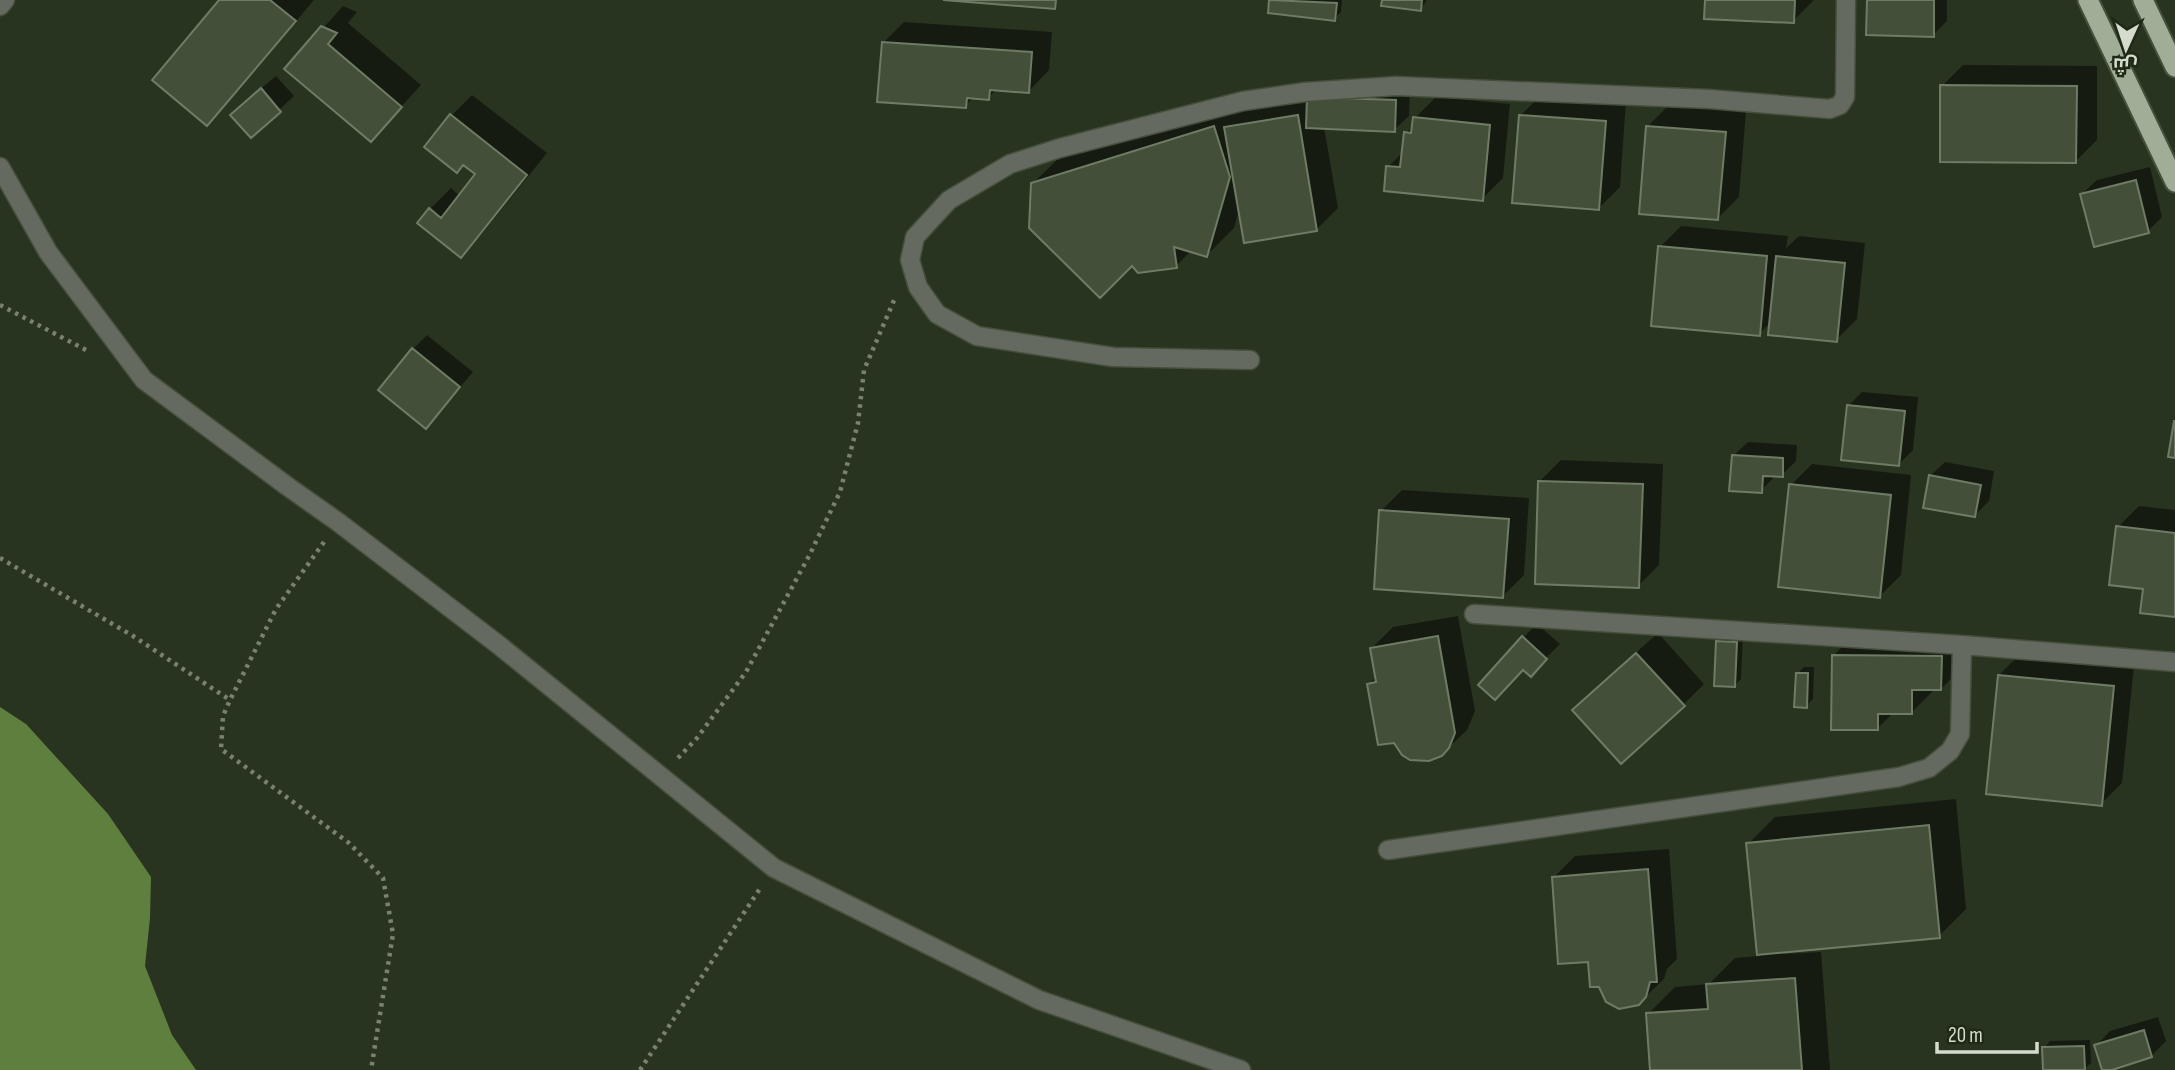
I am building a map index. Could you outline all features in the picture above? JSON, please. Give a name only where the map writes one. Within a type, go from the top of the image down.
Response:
[{"type":"highway","points":[[2088,0],[2175,183]]},
{"type":"highway","points":[[2143,0],[2175,67]]},
{"type":"street","points":[[0,6],[5,0]]},
{"type":"street","points":[[1250,360],[1113,357],[977,337],[937,314],[918,287],[910,260],[915,237],[949,200],[1010,164],[1060,148],[1242,101],[1305,92],[1396,86],[1709,99],[1830,109],[1840,105],[1845,97],[1846,0]]},
{"type":"street","points":[[0,167],[48,252],[145,380],[500,646],[774,868],[1039,1000],[1241,1070]]},
{"type":"street","points":[[1474,614],[1962,645],[2175,662]]},
{"type":"street","points":[[1388,850],[1886,779],[1929,768],[1950,751],[1960,734],[1962,645]]},
{"type":"path","points":[[660,776],[697,738],[746,672],[840,492],[858,423],[864,370],[910,260]]},
{"type":"path","points":[[0,305],[96,355]]},
{"type":"path","points":[[338,522],[276,609],[223,716],[221,749],[349,843],[383,878],[393,934],[371,1070]]},
{"type":"path","points":[[0,558],[133,636],[230,700]]},
{"type":"path","points":[[640,1070],[774,868]]},
{"type":"shaded area","points":[[0,707],[26,724],[108,814],[151,877],[145,966],[172,1035],[196,1070],[0,1070]]},
{"type":"building","points":[[219,0],[270,0],[296,21],[207,126],[152,80]]},
{"type":"building","points":[[943,0],[1056,0],[1055,9]]},
{"type":"building","points":[[1269,0],[1337,3],[1335,21],[1268,13]]},
{"type":"building","points":[[1382,0],[1422,0],[1421,11],[1381,6]]},
{"type":"building","points":[[1705,0],[1795,0],[1794,23],[1704,19]]},
{"type":"building","points":[[1867,0],[1934,0],[1934,37],[1866,35]]},
{"type":"building","points":[[321,26],[337,33],[328,44],[402,107],[371,142],[284,69]]},
{"type":"building","points":[[882,42],[1032,52],[1029,93],[990,90],[989,100],[967,98],[966,108],[877,102]]},
{"type":"building","points":[[1940,85],[2077,86],[2076,163],[1940,162]]},
{"type":"building","points":[[261,88],[281,112],[251,138],[230,115]]},
{"type":"building","points":[[1307,97],[1396,100],[1395,132],[1306,128]]},
{"type":"building","points":[[450,114],[527,175],[461,258],[417,223],[429,208],[441,218],[475,174],[463,165],[457,173],[424,147]]},
{"type":"building","points":[[1298,115],[1317,231],[1244,243],[1224,127]]},
{"type":"building","points":[[1519,115],[1606,121],[1599,210],[1512,203]]},
{"type":"building","points":[[1413,117],[1490,125],[1483,201],[1384,191],[1386,166],[1400,167],[1404,132],[1411,133]]},
{"type":"building","points":[[1214,126],[1230,177],[1207,257],[1174,247],[1177,268],[1138,273],[1132,266],[1100,298],[1029,228],[1031,183]]},
{"type":"building","points":[[1646,126],[1726,132],[1718,220],[1639,214]]},
{"type":"building","points":[[2136,180],[2149,233],[2094,247],[2080,194]]},
{"type":"building","points":[[1658,246],[1767,256],[1760,336],[1651,326]]},
{"type":"building","points":[[1776,256],[1845,263],[1837,342],[1768,335]]},
{"type":"building","points":[[412,348],[460,387],[426,429],[378,390]]},
{"type":"building","points":[[1847,405],[1905,411],[1899,466],[1841,460]]},
{"type":"building","points":[[2175,421],[2175,458],[2168,457]]},
{"type":"building","points":[[1732,455],[1783,458],[1783,477],[1763,476],[1762,493],[1729,491]]},
{"type":"building","points":[[1929,475],[1981,485],[1975,517],[1923,508]]},
{"type":"building","points":[[1538,481],[1643,484],[1639,588],[1535,584]]},
{"type":"building","points":[[1789,484],[1891,495],[1880,598],[1778,587]]},
{"type":"building","points":[[1379,510],[1509,519],[1503,598],[1374,589]]},
{"type":"building","points":[[2116,526],[2175,533],[2175,617],[2140,613],[2143,589],[2109,585]]},
{"type":"building","points":[[1438,636],[1455,733],[1449,748],[1442,756],[1429,761],[1410,760],[1402,755],[1394,743],[1378,745],[1367,684],[1376,682],[1370,648]]},
{"type":"building","points":[[1522,636],[1547,659],[1531,677],[1523,670],[1495,700],[1478,685]]},
{"type":"building","points":[[1716,641],[1737,642],[1735,687],[1714,686]]},
{"type":"building","points":[[1636,653],[1685,706],[1621,764],[1572,710]]},
{"type":"building","points":[[1832,655],[1942,656],[1941,690],[1912,690],[1912,714],[1878,714],[1878,730],[1831,730]]},
{"type":"building","points":[[1796,673],[1808,673],[1807,708],[1794,707]]},
{"type":"building","points":[[1998,675],[2114,686],[2102,806],[1986,794]]},
{"type":"building","points":[[1929,825],[1940,938],[1757,955],[1746,843]]},
{"type":"building","points":[[1648,869],[1657,982],[1650,982],[1646,997],[1639,1005],[1619,1009],[1606,1002],[1599,987],[1590,987],[1588,962],[1558,964],[1552,877]]},
{"type":"building","points":[[1795,978],[1802,1070],[1650,1070],[1646,1013],[1708,1009],[1706,984]]},
{"type":"building","points":[[2144,1030],[2152,1057],[2112,1070],[2102,1070],[2094,1045]]},
{"type":"building","points":[[2084,1046],[2085,1070],[2043,1070],[2042,1047]]}]
